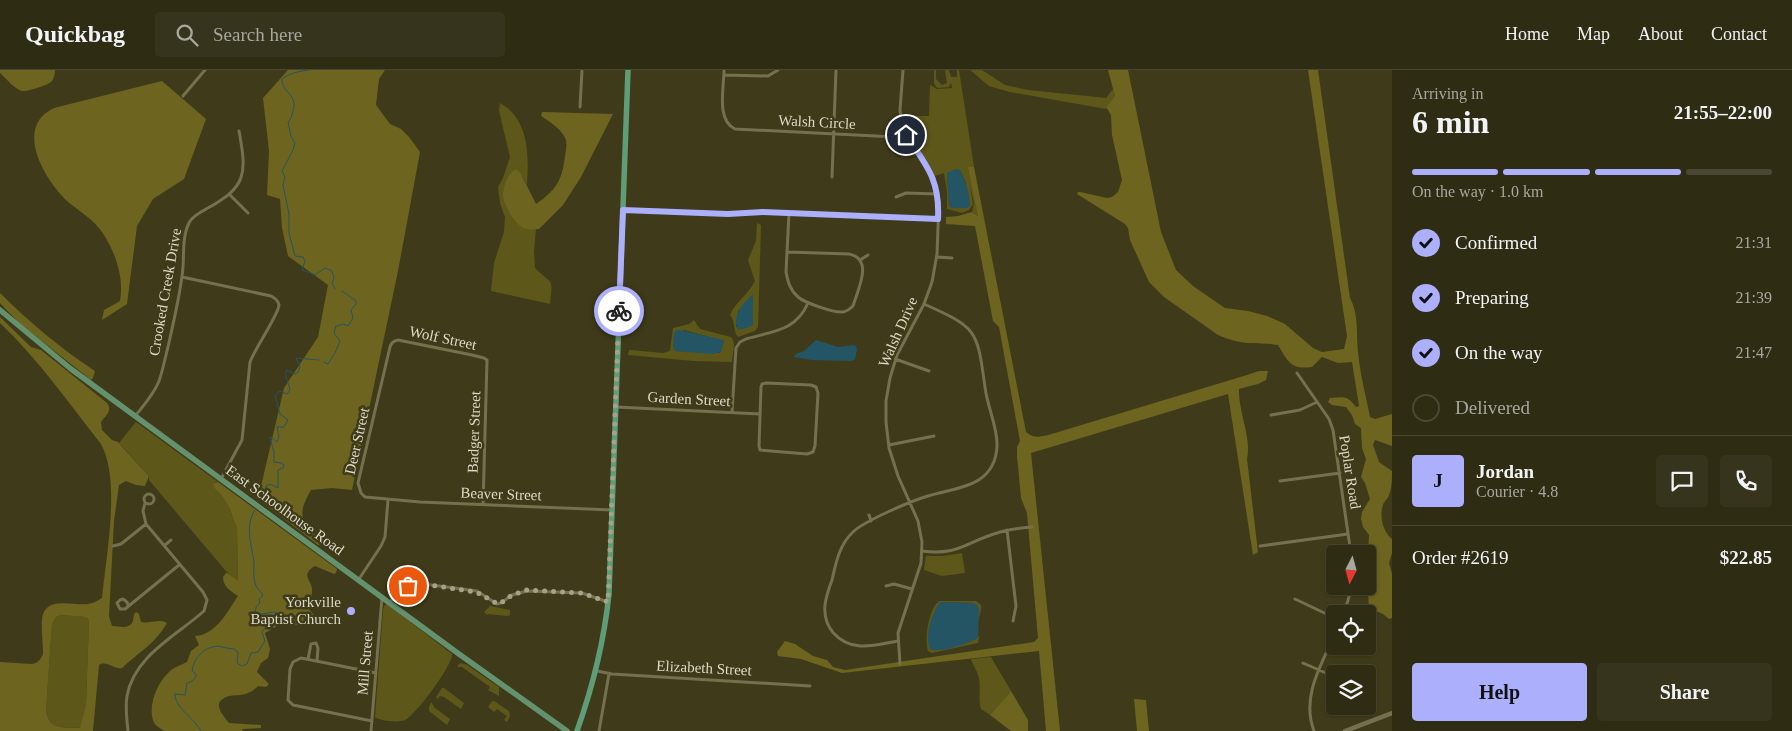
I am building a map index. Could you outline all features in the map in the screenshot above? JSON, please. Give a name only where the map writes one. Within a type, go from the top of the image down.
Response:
[{"type":"highway","points":[[577,731],[597,671],[608,602],[628,70]]},
{"type":"main road","name":"East Schoolhouse Road","points":[[0,310],[52,354],[135,416],[567,731]]},
{"type":"main road","name":"East Schoolhouse Road","points":[[558,725],[562,731]]},
{"type":"street","points":[[183,96],[205,70]]},
{"type":"street","points":[[580,107],[582,70]]},
{"type":"street","name":"Walsh Circle","points":[[724,70],[723,113],[727,126],[739,130],[895,137],[906,135]]},
{"type":"street","points":[[832,177],[836,70]]},
{"type":"street","name":"Walsh Drive","points":[[900,664],[898,641],[900,626],[921,563],[922,551],[920,530],[895,470],[888,445],[886,401],[895,359],[924,304],[932,282],[937,257],[938,219],[938,194],[934,178],[906,135],[900,117],[903,70]]},
{"type":"street","points":[[724,75],[768,76],[778,72]]},
{"type":"street","points":[[239,130],[244,164],[238,183],[230,195],[248,213]]},
{"type":"street","points":[[896,197],[906,193],[938,194]]},
{"type":"street","name":"Crooked Creek Drive","points":[[135,416],[155,390],[160,380],[173,326],[189,223],[195,216],[230,195]]},
{"type":"street","points":[[623,210],[728,214],[763,212],[938,219]]},
{"type":"street","points":[[787,252],[849,254],[856,256],[863,265],[863,272],[853,306],[849,312],[840,312],[808,303],[798,297],[789,285],[786,272],[787,252],[789,213]]},
{"type":"street","points":[[860,260],[868,255]]},
{"type":"street","points":[[937,257],[952,258]]},
{"type":"street","points":[[182,277],[272,296],[277,300],[278,305],[276,314],[254,350],[250,362],[242,440],[221,479]]},
{"type":"street","points":[[732,412],[736,348],[740,342],[797,322],[808,303]]},
{"type":"street","points":[[898,641],[865,646],[851,644],[835,636],[829,627],[826,618],[826,598],[840,550],[854,531],[871,521],[927,496],[966,487],[976,482],[990,470],[995,459],[997,443],[975,336],[964,324],[924,304]]},
{"type":"street","name":"Wolf Street","points":[[394,341],[398,340],[472,355],[487,360]]},
{"type":"street","name":"Deer Street","points":[[388,500],[365,497],[361,493],[358,483],[391,343],[394,341]]},
{"type":"street","points":[[895,359],[929,371]]},
{"type":"street","name":"Badger Street","points":[[483,505],[487,360]]},
{"type":"street","name":"Poplar Road","points":[[1297,373],[1329,420],[1333,430],[1350,545]]},
{"type":"street","points":[[762,384],[811,385],[816,387],[818,393],[815,450],[808,454],[760,450],[760,414],[762,384]]},
{"type":"street","points":[[1271,415],[1300,410],[1317,402]]},
{"type":"street","name":"Garden Street","points":[[616,407],[760,414]]},
{"type":"street","points":[[888,445],[934,436]]},
{"type":"street","points":[[990,470],[994,473]]},
{"type":"street","points":[[1280,481],[1340,473]]},
{"type":"street","points":[[359,579],[385,537],[388,500]]},
{"type":"street","name":"Beaver Street","points":[[388,500],[612,510]]},
{"type":"street","points":[[128,731],[127,696],[137,670],[150,655],[200,614],[205,608],[206,600],[203,592],[146,524],[143,511],[145,503]]},
{"type":"street","points":[[869,515],[871,521]]},
{"type":"street","points":[[113,546],[121,544],[146,524]]},
{"type":"street","points":[[922,551],[958,550],[988,536],[1007,530],[1032,527]]},
{"type":"street","points":[[1007,530],[1016,606],[1013,621]]},
{"type":"street","points":[[1260,546],[1348,534]]},
{"type":"street","points":[[165,545],[171,540]]},
{"type":"street","points":[[128,605],[179,565]]},
{"type":"street","points":[[390,602],[400,590],[408,586],[424,584],[476,592],[498,604],[512,595],[527,590],[582,593],[608,602]]},
{"type":"street","points":[[886,586],[894,584],[912,590]]},
{"type":"street","name":"Mill Street","points":[[371,731],[382,596]]},
{"type":"street","points":[[1295,599],[1326,614]]},
{"type":"street","points":[[308,659],[309,646],[316,643],[318,648],[317,661]]},
{"type":"street","points":[[1314,731],[1309,711],[1310,697],[1326,654]]},
{"type":"street","points":[[372,721],[293,705],[288,700],[292,664],[298,659],[308,659],[376,673]]},
{"type":"street","points":[[1303,663],[1326,673]]},
{"type":"street","name":"Elizabeth Street","points":[[597,671],[609,674],[810,686]]},
{"type":"street","points":[[599,731],[609,674]]},
{"type":"street","points":[[1345,731],[1392,713]]},
{"type":"shaded area","points":[[0,70],[55,70],[55,74],[50,83],[22,91],[13,86],[0,73]]},
{"type":"shaded area","points":[[288,70],[385,70],[379,79],[376,105],[390,124],[401,129],[420,152],[398,271],[352,490],[332,488],[311,490],[303,506],[302,512],[305,523],[322,540],[321,544],[318,545],[258,499],[284,388],[318,337],[328,285],[288,256],[282,228],[280,199],[267,195],[269,151],[263,98]]},
{"type":"shaded area","points":[[934,70],[936,70],[936,79],[942,85],[947,83],[945,70],[949,70],[951,77],[957,77],[957,70],[959,70],[974,167],[969,168],[979,216],[972,212],[974,203],[970,186],[973,204],[969,210],[962,213],[947,209],[944,173],[935,176],[904,123],[903,116],[929,116],[930,85],[937,89],[952,88],[951,83],[949,87],[939,88],[934,83]],"holes":[[[960,170],[966,183],[965,208],[952,208],[949,205],[947,173]]]},
{"type":"shaded area","points":[[970,70],[982,70],[1005,85],[1028,90],[1106,98],[1113,89],[1115,96],[1106,109],[1010,92],[989,86]]},
{"type":"shaded area","points":[[1108,70],[1128,70],[1161,232],[1176,270],[1193,286],[1225,308],[1267,316],[1285,324],[1313,348],[1322,352],[1344,349],[1347,336],[1308,70],[1318,70],[1350,298],[1356,317],[1360,368],[1370,417],[1375,419],[1392,414],[1392,446],[1375,440],[1373,445],[1379,462],[1392,471],[1391,489],[1381,514],[1384,528],[1392,539],[1392,553],[1389,563],[1392,574],[1392,618],[1389,619],[1376,611],[1376,605],[1369,605],[1368,595],[1376,595],[1376,545],[1368,545],[1369,535],[1363,527],[1361,519],[1362,512],[1370,499],[1361,477],[1366,459],[1362,448],[1361,428],[1355,424],[1352,415],[1346,407],[1332,405],[1328,402],[1330,398],[1342,397],[1350,400],[1356,407],[1359,406],[1352,362],[1338,363],[1322,357],[1312,367],[1294,366],[1284,356],[1278,345],[1242,342],[1218,335],[1164,297],[1149,282],[1125,224],[1077,194],[1080,192],[1107,198],[1112,197],[1118,192],[1122,180],[1112,135],[1111,115],[1106,107],[1115,96]]},
{"type":"shaded area","points":[[162,81],[206,119],[184,179],[153,199],[137,226],[127,304],[102,320],[104,310],[120,301],[121,284],[118,266],[108,242],[100,230],[58,192],[42,167],[34,140],[36,128],[42,117],[54,108]]},
{"type":"shaded area","points":[[500,103],[510,110],[522,128],[528,162],[527,185],[521,174],[507,180],[503,191],[504,200],[527,229],[536,229],[535,268],[550,282],[550,304],[491,291],[494,263],[504,232],[505,217],[500,203],[498,187],[510,157],[499,111]]},
{"type":"shaded area","points":[[542,112],[613,114],[581,177],[563,205],[539,229],[528,229],[519,225],[512,216],[504,201],[503,193],[508,177],[516,169],[521,174],[536,204],[549,194],[560,178],[564,165],[566,140],[559,129],[541,116]]},
{"type":"shaded area","points":[[968,167],[974,167],[1026,432],[1040,437],[1259,371],[1268,371],[1266,380],[1239,389],[1248,443],[1247,459],[1258,552],[1253,555],[1228,394],[1031,453],[1060,731],[1046,731],[1039,651],[842,673],[801,659],[778,656],[777,652],[785,641],[795,644],[813,656],[827,660],[833,667],[845,670],[1034,642],[1038,638],[1027,513],[1021,498],[1017,456],[1017,447],[1020,441],[999,327],[993,321],[975,226],[946,224],[946,217],[972,212],[978,216]]},
{"type":"shaded area","points":[[757,223],[761,225],[758,327],[755,331],[738,337],[730,315],[755,281],[748,260],[756,241]],"holes":[[[753,295],[753,325],[744,328],[736,327],[738,311]]]},
{"type":"shaded area","points":[[0,293],[45,334],[95,371],[93,378],[91,380],[19,323],[0,303]]},
{"type":"shaded area","points":[[0,317],[31,347],[41,350],[107,403],[109,411],[101,422],[102,430],[112,440],[118,442],[149,476],[145,486],[126,481],[119,485],[114,521],[109,616],[112,626],[125,627],[130,625],[136,612],[139,614],[141,622],[161,621],[167,623],[152,642],[122,668],[105,664],[99,665],[93,731],[0,731],[0,662],[31,664],[40,659],[43,654],[42,619],[48,607],[60,603],[88,604],[102,598],[109,540],[111,497],[107,459],[101,444],[40,366],[0,323]],"holes":[[[61,615],[86,617],[89,620],[86,704],[80,728],[58,726],[50,722],[46,711],[52,624],[56,617]]]},
{"type":"shaded area","points":[[694,320],[700,329],[731,337],[734,346],[732,362],[694,361],[628,355],[629,350],[663,353],[670,351],[673,328],[689,324]],"holes":[[[684,330],[724,341],[720,353],[675,351],[673,344]]]},
{"type":"shaded area","points":[[136,422],[218,482],[215,482],[213,487],[229,507],[237,529],[238,582],[225,570],[149,480],[149,476],[119,443]]},
{"type":"shaded area","points":[[218,482],[337,569],[334,574],[315,566],[310,569],[307,575],[312,587],[309,609],[316,618],[314,622],[290,626],[279,625],[265,633],[270,649],[268,658],[261,663],[257,672],[269,684],[266,687],[258,686],[242,695],[227,697],[219,703],[220,711],[229,723],[261,725],[261,728],[243,729],[242,731],[164,731],[157,726],[152,714],[153,700],[158,687],[171,670],[187,662],[191,651],[199,645],[195,636],[209,632],[215,627],[238,596],[228,588],[223,580],[226,573],[238,581],[237,529],[229,507],[213,487],[214,483]]},
{"type":"shaded area","points":[[962,553],[965,573],[942,576],[924,570],[926,556]]},
{"type":"shaded area","points":[[940,601],[976,601],[981,605],[979,620],[979,636],[978,643],[932,653],[928,651],[928,624],[936,604]],"holes":[[[942,602],[973,603],[978,616],[979,636],[976,639],[952,647],[933,650],[929,631]]]},
{"type":"shaded area","points":[[387,604],[452,654],[451,660],[440,679],[417,710],[405,720],[398,721],[375,717],[383,611],[384,606]]},
{"type":"shaded area","points":[[490,606],[510,610],[510,615],[487,615],[484,612]]},
{"type":"shaded area","points":[[61,615],[86,617],[89,620],[86,704],[81,728],[64,727],[54,724],[50,722],[46,711],[52,624],[56,617]]},
{"type":"shaded area","points":[[991,657],[1011,691],[990,715],[981,709],[978,676],[971,659]]},
{"type":"shaded area","points":[[461,663],[467,665],[499,687],[499,696],[488,690],[490,687],[462,667],[458,667]]},
{"type":"shaded area","points":[[442,688],[464,703],[461,709],[444,697],[440,696],[438,699],[436,697]]},
{"type":"shaded area","points":[[1011,691],[1028,720],[1028,731],[1011,731],[990,715]]},
{"type":"shaded area","points":[[1134,699],[1146,700],[1149,731],[1137,731]]},
{"type":"shaded area","points":[[492,701],[509,711],[510,716],[507,722],[504,720],[507,716],[497,709],[494,712],[488,707]]},
{"type":"shaded area","points":[[431,702],[435,708],[450,719],[447,725],[429,711]]},
{"type":"water","points":[[956,169],[960,170],[967,187],[970,206],[967,208],[952,208],[949,205],[947,173]]},
{"type":"water","points":[[753,294],[753,324],[750,327],[738,330],[737,314]]},
{"type":"water","points":[[680,330],[724,340],[721,352],[713,354],[675,351],[673,344],[674,333]]},
{"type":"water","points":[[816,340],[838,347],[855,345],[857,349],[855,359],[852,361],[812,360],[794,357]]},
{"type":"water","points":[[940,602],[973,603],[977,605],[979,609],[978,638],[948,649],[930,649],[928,631],[934,612]]},
{"type":"waterway","points":[[309,70],[288,75],[282,79],[284,88],[292,97],[294,105],[291,119],[288,122],[291,136],[295,143],[282,171],[285,177],[283,185],[289,214],[289,233],[295,256],[303,257],[305,261],[302,270],[315,275],[325,268],[332,271],[334,278],[332,283],[335,289]]},
{"type":"waterway","points":[[324,362],[328,364],[340,341],[334,333],[336,326],[344,324],[348,326],[353,318],[351,310],[356,301],[342,291]]},
{"type":"waterway","points":[[261,502],[270,493],[265,490],[266,486],[270,484],[278,488],[278,470],[283,468],[284,465],[274,462],[274,452],[270,438],[277,442],[279,436],[277,427],[284,427],[288,420],[280,414],[275,395],[280,391],[287,394],[290,390],[286,370],[295,374],[298,372],[300,367],[296,358],[319,360]]},
{"type":"waterway","points":[[201,731],[178,704],[175,694],[185,695],[187,683],[192,681],[196,674],[192,671],[197,657],[208,648],[218,646],[234,649],[238,652],[237,663],[242,666],[247,664],[251,653],[258,652],[265,641],[262,632],[264,629],[270,628],[281,620],[282,615],[275,612],[255,614],[256,607],[260,603],[259,599],[263,596],[254,581],[254,563],[249,529],[255,510]]},
{"type":"way so far","points":[[408,586],[424,584],[476,592],[498,604],[512,595],[527,590],[582,593],[608,602],[619,311]]},
{"type":"place","name":"Yorkville Baptist Church","points":[[351,611]]},
{"type":"route","points":[[619,311],[623,210],[728,214],[763,212],[938,219],[939,201],[934,178],[906,135]]}]
